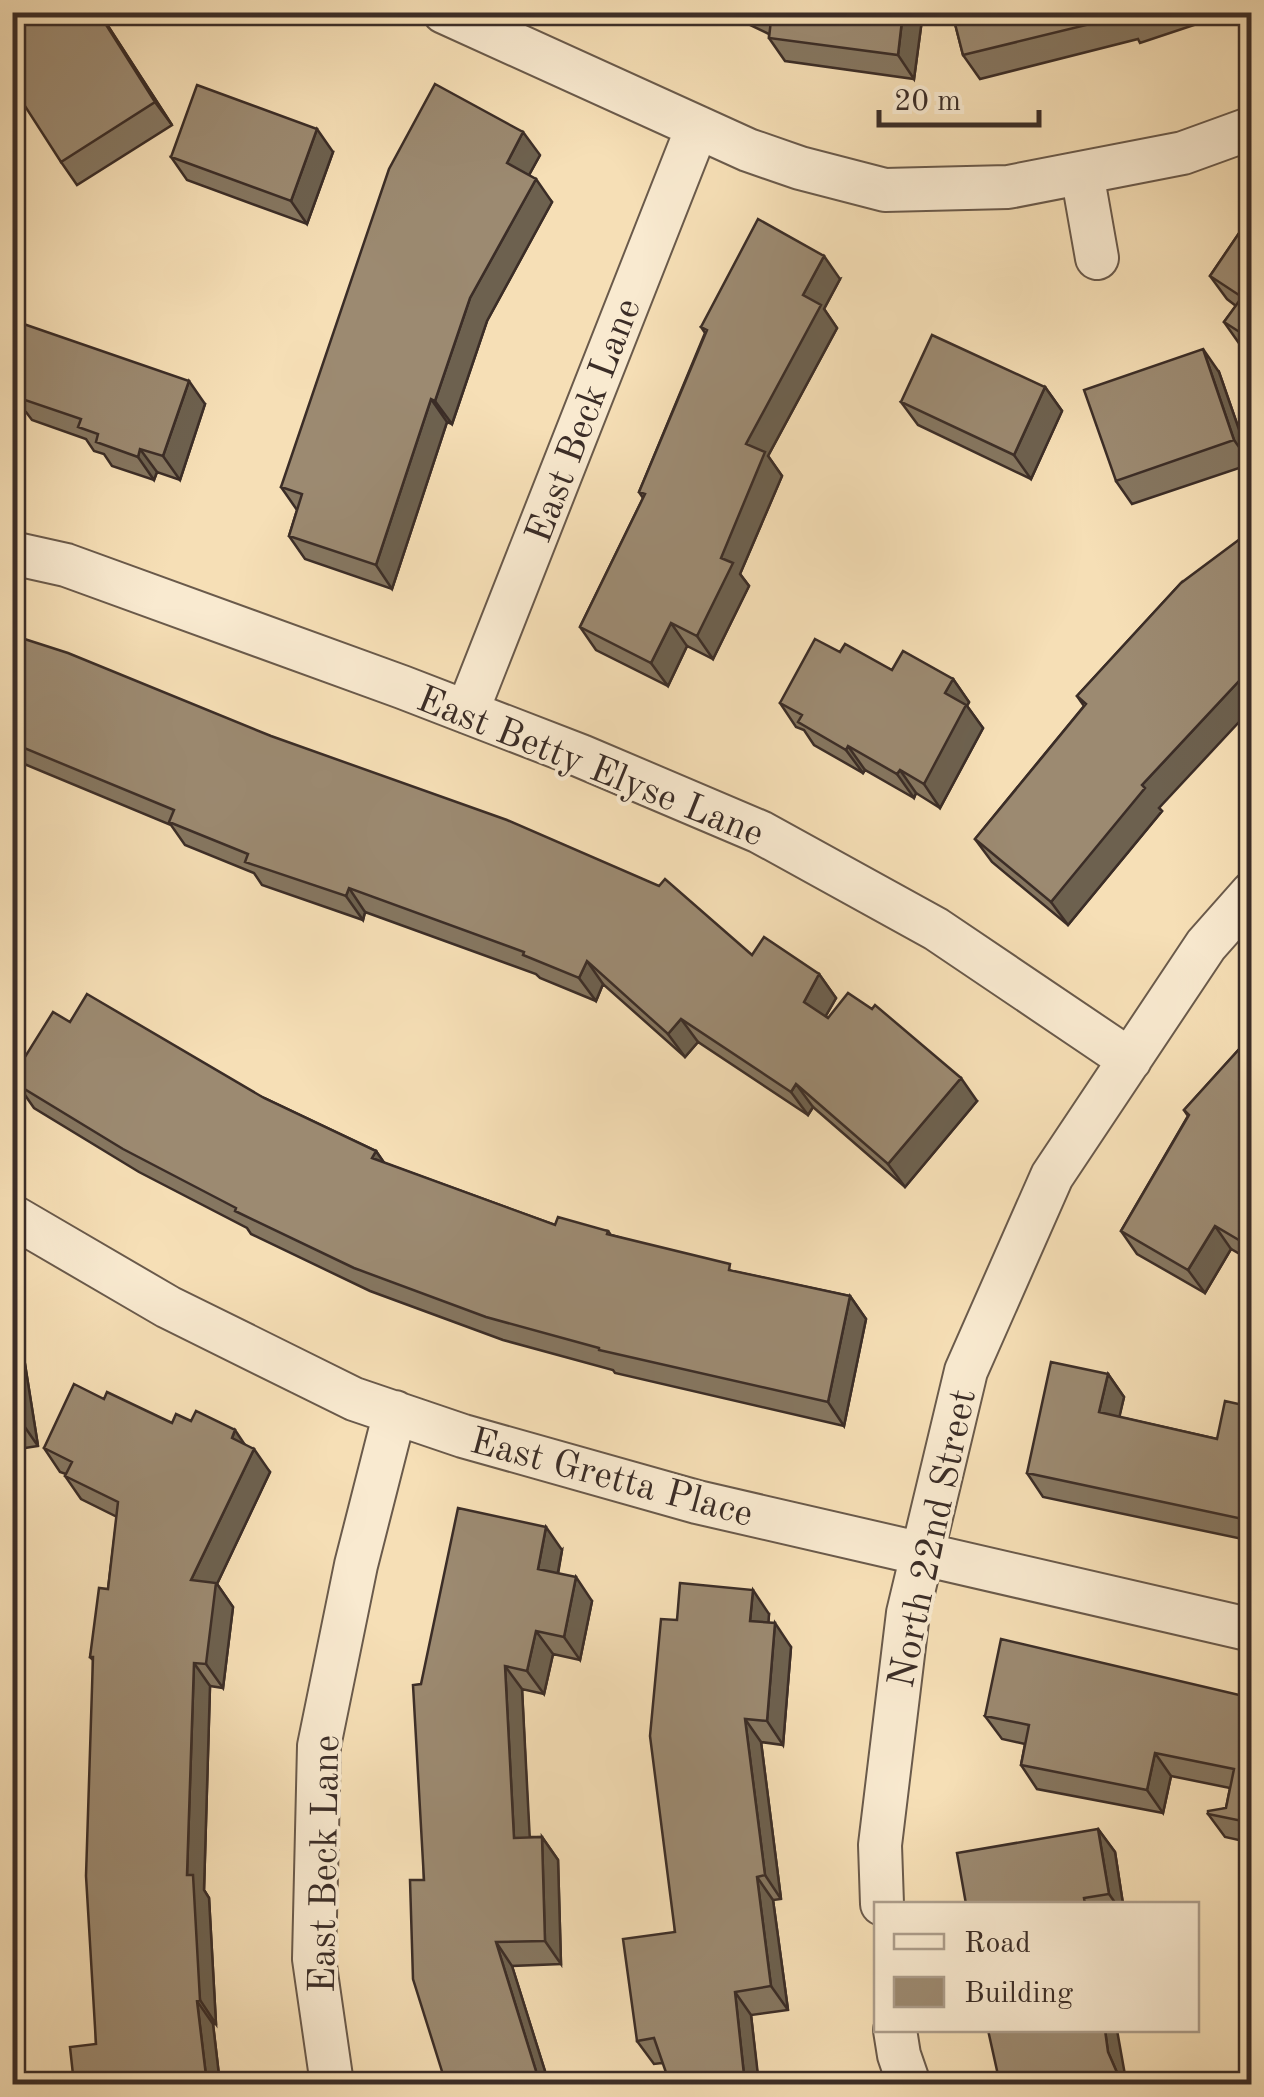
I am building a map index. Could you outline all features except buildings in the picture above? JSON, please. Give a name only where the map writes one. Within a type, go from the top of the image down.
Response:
[{"type":"street","points":[[444,12],[748,150],[885,190],[1008,187],[1182,153],[1252,128]]},
{"type":"street","name":"East Beck Lane","points":[[468,712],[697,128]]},
{"type":"street","points":[[1082,173],[1097,258]]},
{"type":"street","name":"East Betty Elyse Lane","points":[[12,553],[66,565],[468,712],[760,832],[936,929],[1130,1060]]},
{"type":"street","name":"North 22nd Street","points":[[882,1902],[880,1845],[908,1613],[966,1370],[1052,1176],[1206,945],[1252,893]]},
{"type":"street","name":"East Gretta Place","points":[[12,1216],[168,1307],[354,1399],[463,1436],[697,1502],[1252,1630]]},
{"type":"street","name":"East Beck Lane","points":[[332,2084],[314,1959],[319,1746],[356,1565],[395,1412]]},
{"type":"street","points":[[895,2032],[898,2055],[909,2084]]}]
